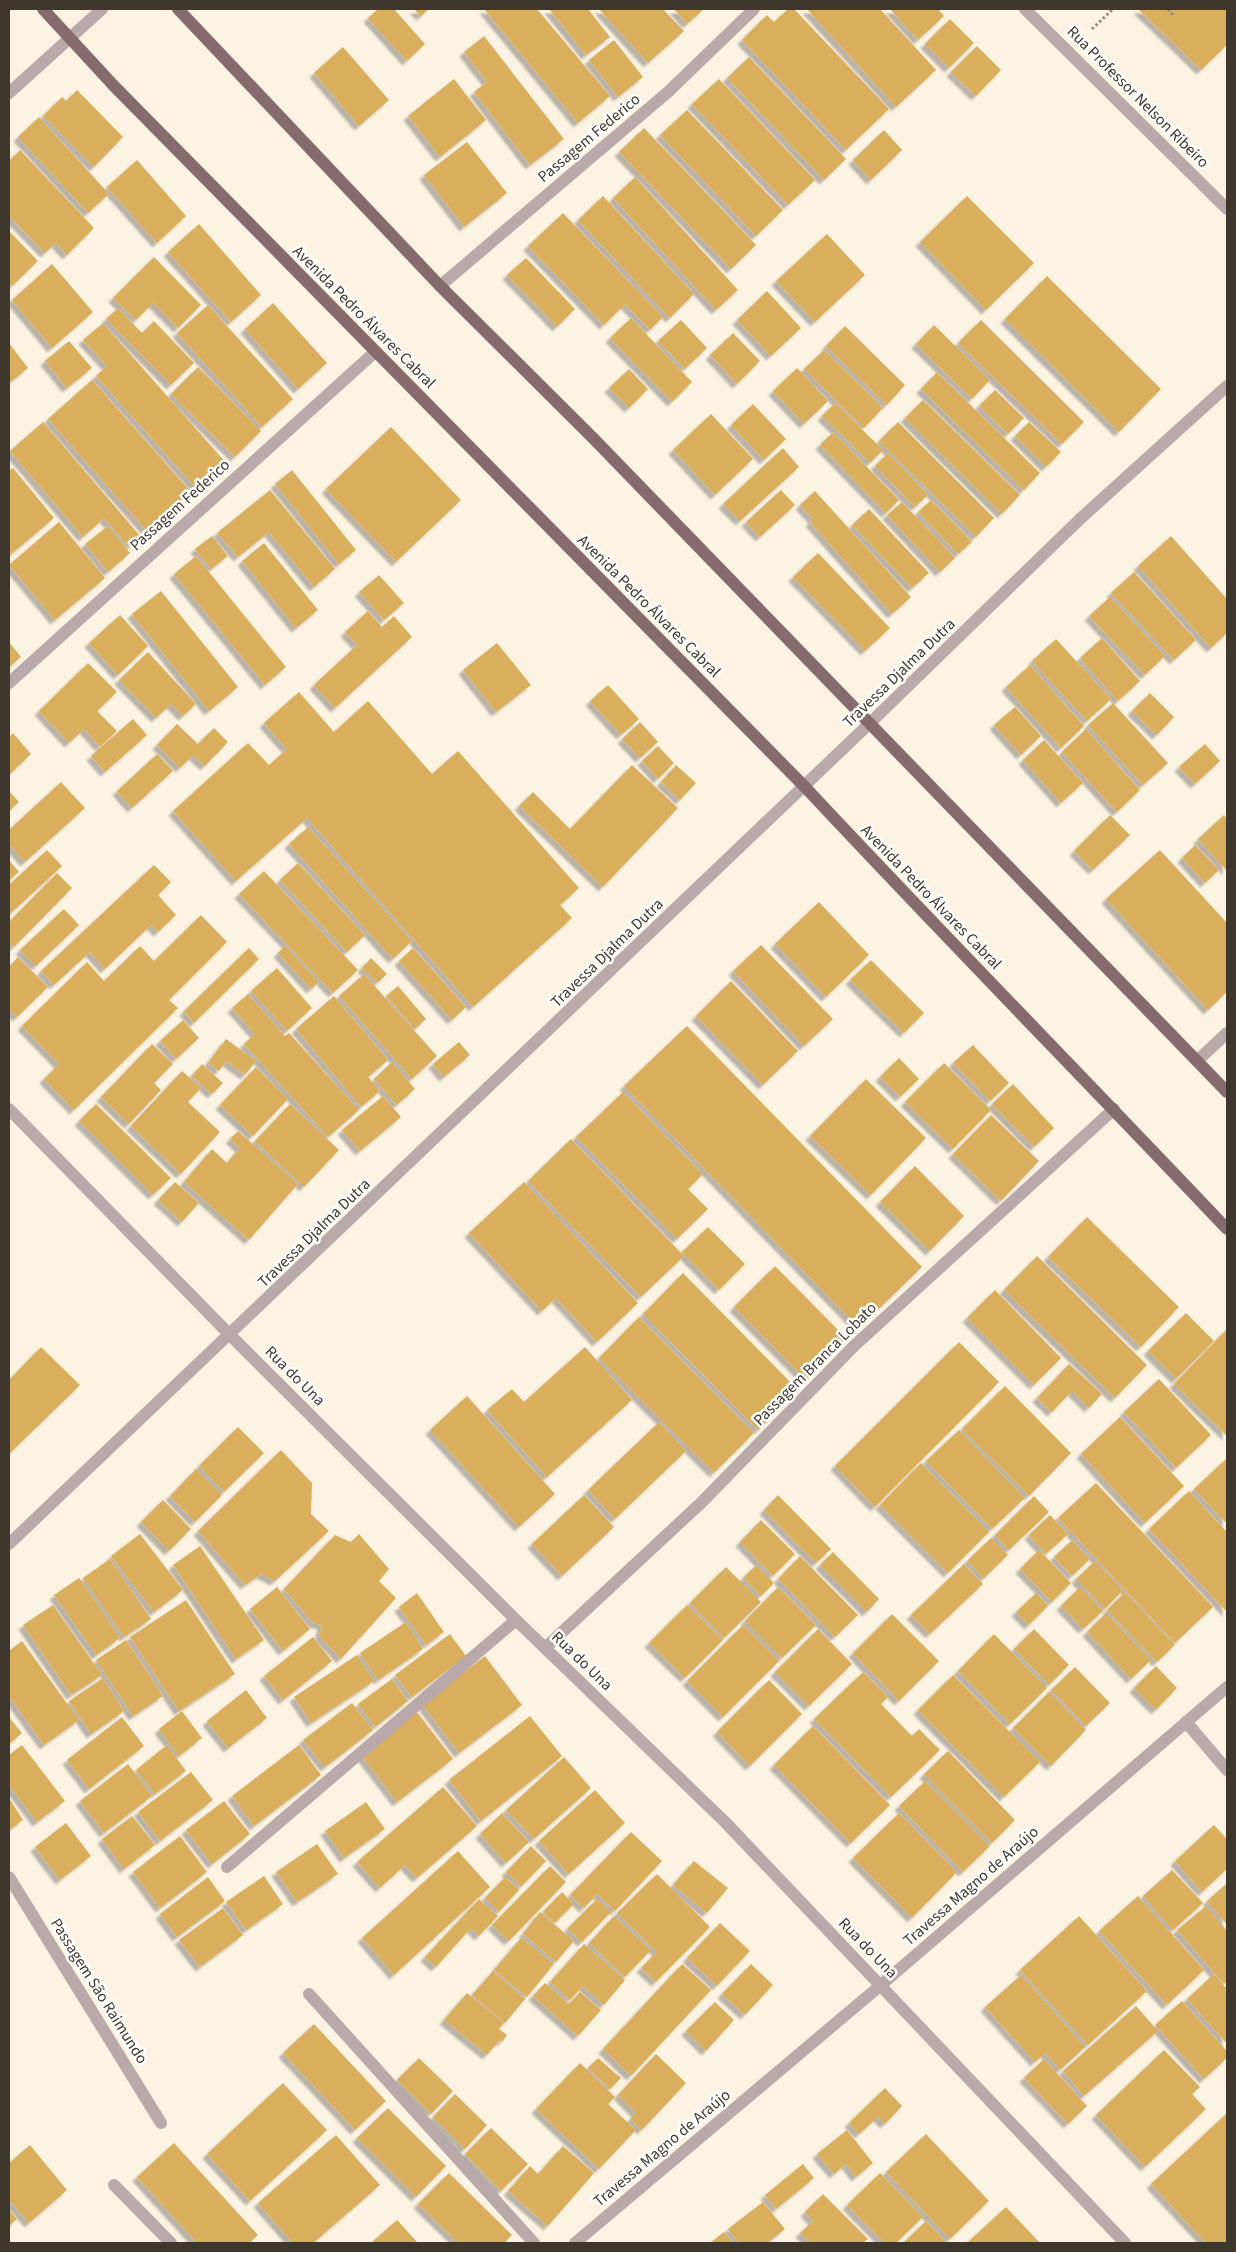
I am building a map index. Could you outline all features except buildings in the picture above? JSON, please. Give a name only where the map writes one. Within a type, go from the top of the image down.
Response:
[{"type":"main road","name":"Avenida Pedro Álvares Cabral","points":[[43,9],[114,86],[805,787],[904,894],[1114,1109],[1227,1229]]},
{"type":"main road","points":[[178,9],[440,286],[592,437],[1227,1092]]},
{"type":"street","points":[[9,93],[102,9]]},
{"type":"street","name":"Passagem Federico","points":[[440,286],[668,92],[754,9]]},
{"type":"street","name":"Rua Professor Nelson Ribeiro","points":[[1025,9],[1227,209]]},
{"type":"street","name":"Passagem Federico","points":[[9,683],[375,352]]},
{"type":"street","name":"Travessa Djalma Dutra","points":[[9,1544],[805,787],[1080,519],[1227,386]]},
{"type":"street","points":[[1198,1060],[1227,1033]]},
{"type":"street","name":"Passagem Branca Lobato","points":[[545,1648],[702,1502],[854,1346],[1114,1109]]},
{"type":"street","name":"Rua do Una","points":[[9,1110],[230,1335],[516,1620],[726,1822],[1125,2243]]},
{"type":"street","points":[[227,1867],[516,1620]]},
{"type":"street","name":"Travessa Magno de Araújo","points":[[575,2243],[881,1985],[1227,1687]]},
{"type":"street","points":[[1186,1722],[1227,1770]]},
{"type":"street","name":"Passagem São Raimundo","points":[[9,1877],[161,2123]]},
{"type":"street","points":[[309,1994],[534,2243]]},
{"type":"street","points":[[114,2185],[170,2243]]},
{"type":"path","points":[[1092,29],[1113,9]]},
{"type":"path","points":[[1168,9],[1173,15]]}]
